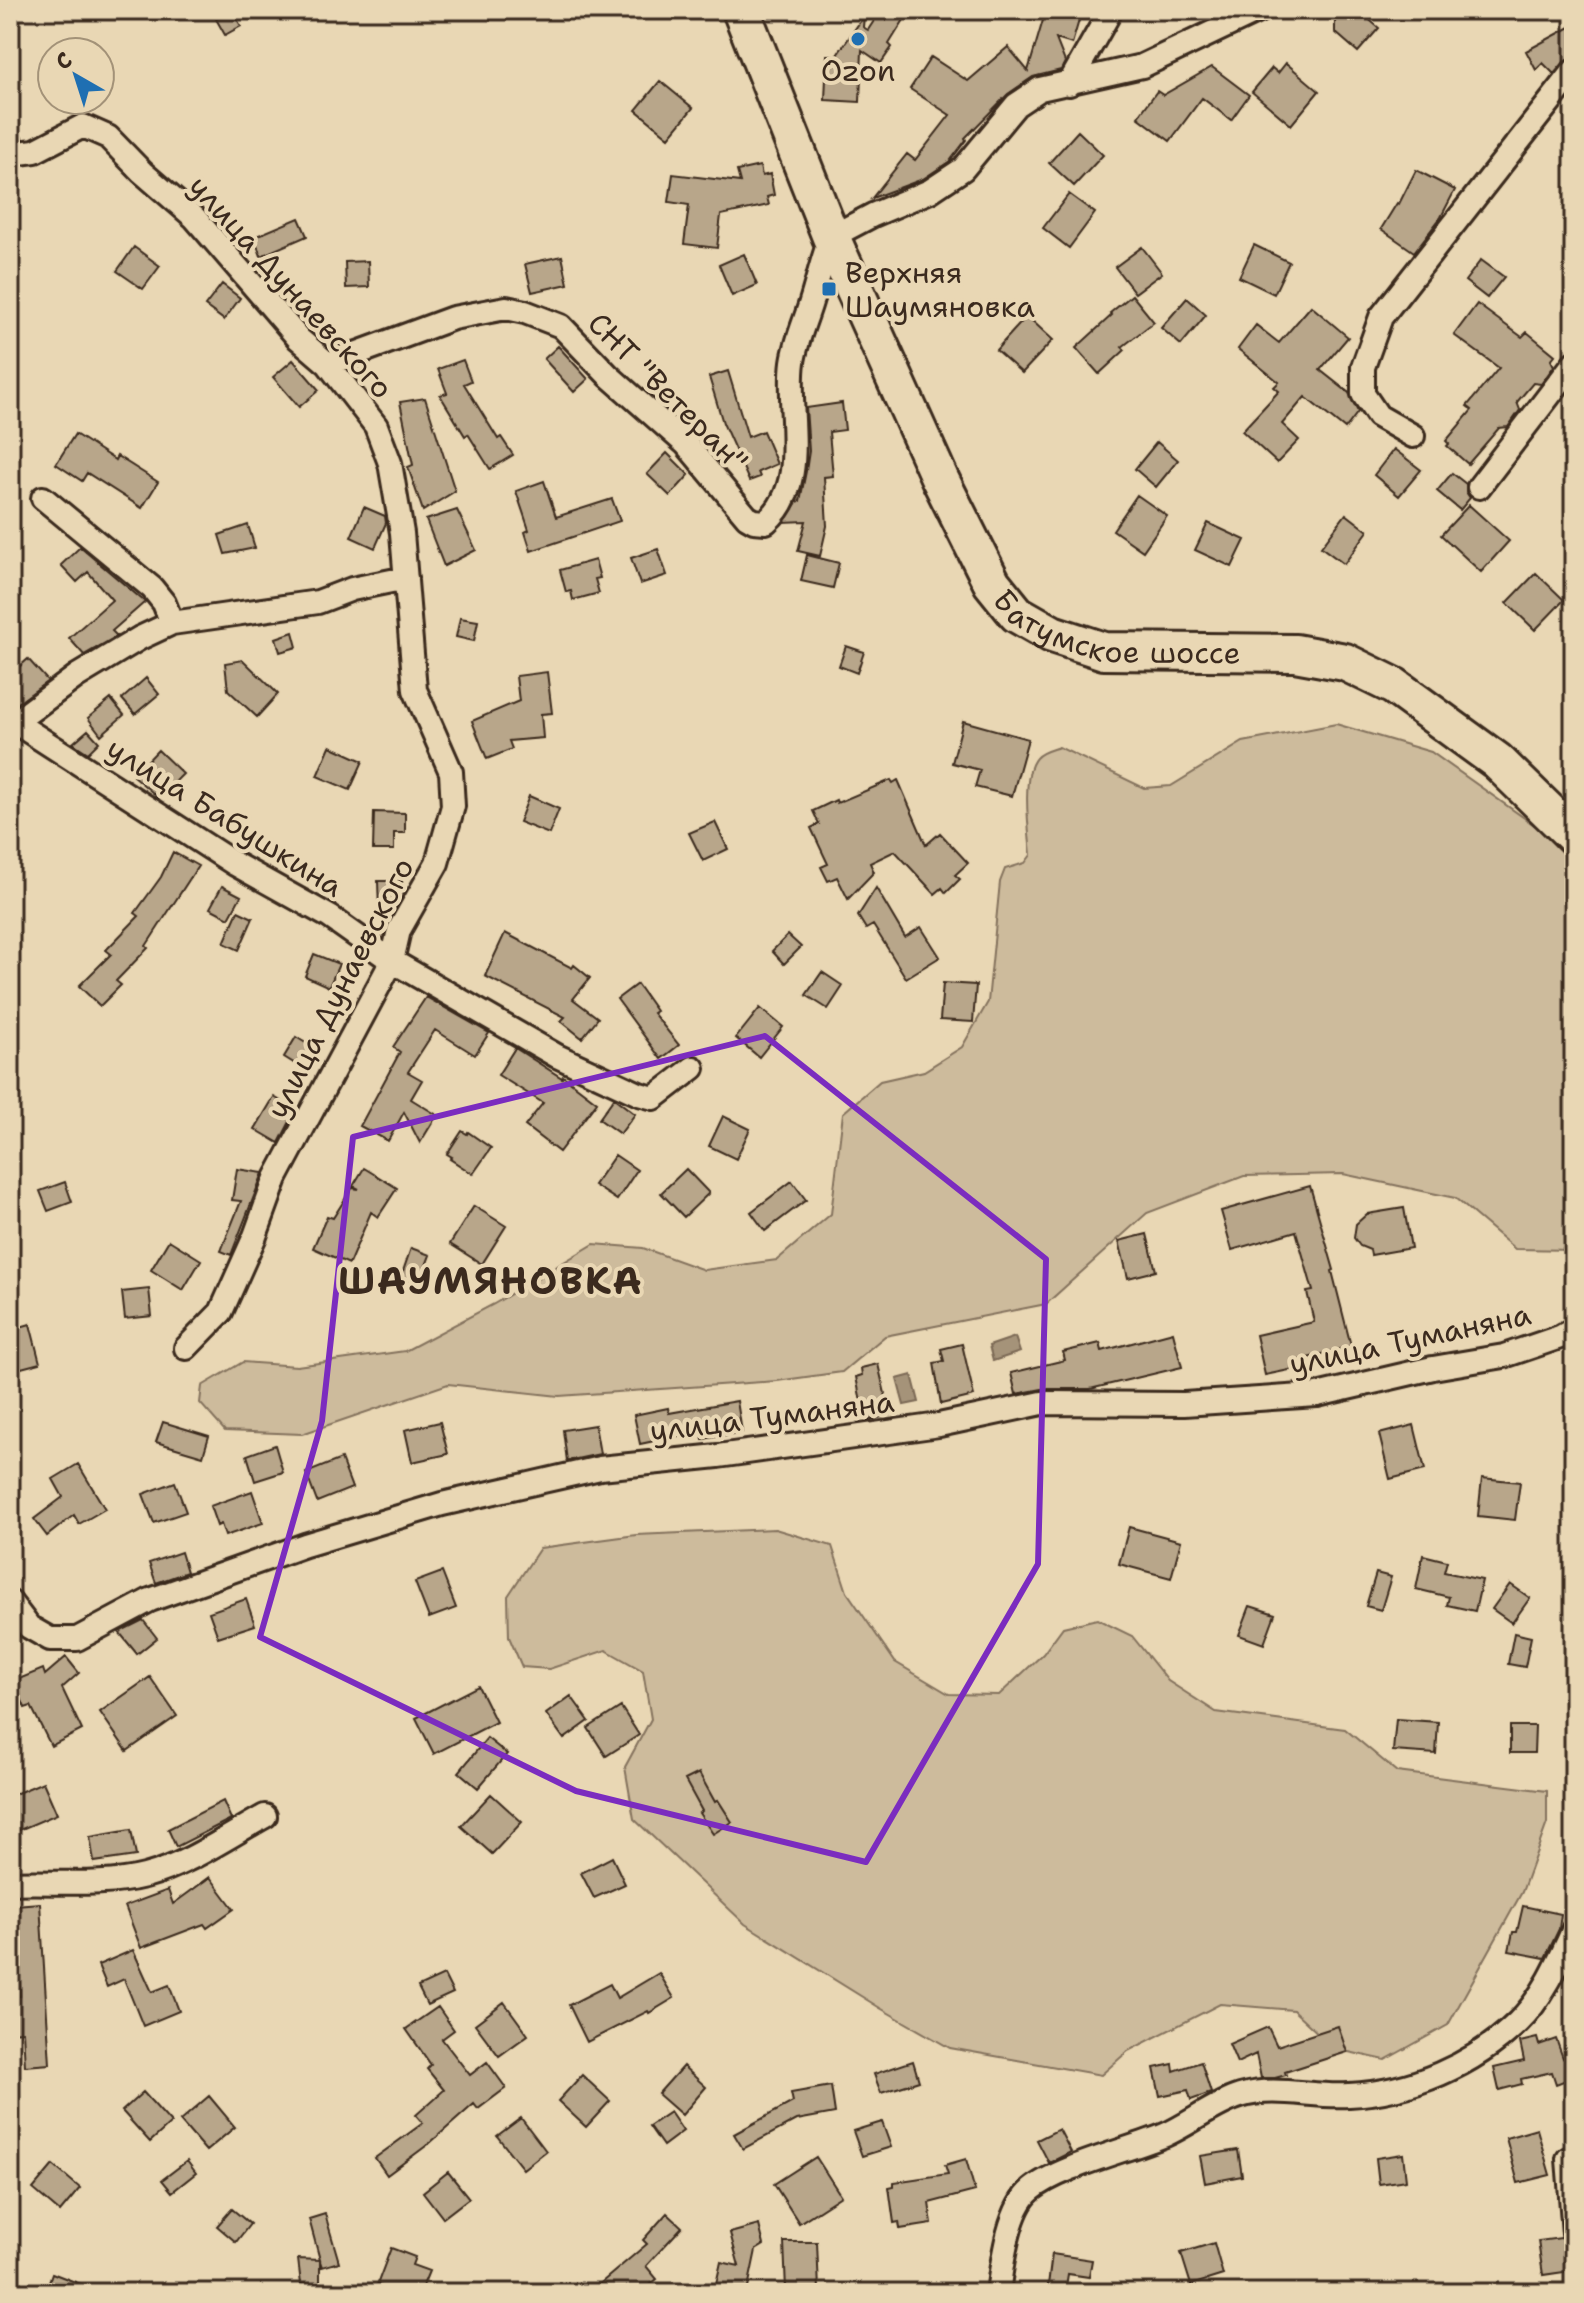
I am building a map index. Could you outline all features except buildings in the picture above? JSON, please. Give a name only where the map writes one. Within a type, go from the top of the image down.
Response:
[{"type":"highway","name":"Батумское шоссе","points":[[741,10],[831,237],[940,479],[992,583],[1017,614],[1052,634],[1104,651],[1295,653],[1345,662],[1394,686],[1497,761],[1574,836]]},
{"type":"street","points":[[1069,84],[1111,10]]},
{"type":"street","points":[[831,237],[930,191],[963,169],[1016,105],[1040,89],[1142,66],[1260,10]]},
{"type":"street","points":[[1413,436],[1378,416],[1363,394],[1363,367],[1381,317],[1574,71]]},
{"type":"street","name":"улица Дунаевского","points":[[10,144],[19,153],[35,151],[83,126],[108,137],[142,172],[195,218],[299,339],[328,364],[376,426],[390,463],[406,578],[415,690],[451,772],[453,806],[437,863],[399,930],[392,961],[276,1178],[255,1236],[221,1312],[186,1348]]},
{"type":"street","name":"СНТ \"Ветеран\"","points":[[328,364],[453,318],[506,308],[525,312],[561,326],[609,376],[686,444],[747,517],[766,522],[776,513],[788,490],[794,442],[793,364],[818,269],[831,237]]},
{"type":"street","points":[[1479,487],[1574,363]]},
{"type":"street","points":[[43,498],[152,588],[164,603],[172,623]]},
{"type":"street","name":"улица Бабушкина","points":[[406,578],[352,589],[318,602],[172,623],[140,638],[77,676],[13,725],[235,864],[330,917],[392,961],[557,1056],[654,1098],[693,1068]]},
{"type":"street","name":"улица Туманяна","points":[[10,1602],[29,1627],[50,1639],[77,1639],[150,1600],[305,1545],[442,1504],[600,1468],[718,1456],[939,1425],[1042,1403],[1184,1404],[1317,1395],[1433,1368],[1504,1356],[1560,1337],[1574,1329]]},
{"type":"street","points":[[10,1883],[90,1882],[145,1876],[192,1856],[265,1816]]},
{"type":"street","points":[[998,2293],[1003,2256],[1016,2213],[1029,2191],[1055,2177],[1167,2134],[1241,2096],[1296,2091],[1348,2096],[1421,2083],[1470,2059],[1519,2022],[1550,1980],[1574,1929]]},
{"type":"street","points":[[1568,2159],[1574,2234]]},
{"type":"highlighted area","points":[[765,1036],[1046,1259],[1038,1564],[866,1862],[576,1791],[260,1637],[322,1421],[353,1137]]},
{"type":"shaded area","points":[[1336,724],[1431,752],[1537,827],[1574,865],[1574,1250],[1515,1249],[1455,1198],[1343,1174],[1244,1176],[1147,1213],[1046,1304],[885,1336],[842,1372],[777,1381],[559,1396],[448,1384],[302,1434],[225,1431],[200,1403],[202,1386],[243,1362],[297,1366],[405,1351],[494,1304],[594,1244],[643,1248],[704,1270],[777,1260],[831,1214],[843,1113],[880,1081],[924,1071],[962,1047],[988,1002],[1000,882],[1005,869],[1025,863],[1031,855],[1027,790],[1031,766],[1038,756],[1059,747],[1144,788],[1171,786],[1243,742]]},
{"type":"shaded area","points":[[1015,1337],[1020,1352],[993,1361],[989,1346]]},
{"type":"shaded area","points":[[912,1375],[919,1402],[904,1405],[897,1379]]},
{"type":"shaded area","points":[[775,1529],[832,1546],[847,1592],[895,1662],[949,1694],[999,1695],[1043,1654],[1063,1627],[1097,1619],[1132,1636],[1168,1681],[1216,1712],[1345,1729],[1397,1772],[1547,1791],[1547,1823],[1522,1892],[1448,2025],[1385,2060],[1335,2049],[1293,2010],[1220,2004],[1128,2051],[1101,2075],[950,2048],[745,1924],[634,1819],[625,1767],[651,1719],[643,1671],[606,1650],[549,1669],[522,1667],[509,1637],[508,1596],[540,1548],[636,1535]]},
{"type":"place","name":"Ozon","points":[[858,39]]},
{"type":"place","name":"Верхняя Шаумяновка","points":[[829,289]]},
{"type":"district","name":"ШАУМЯНОВКА","points":[[491,1280]]}]
